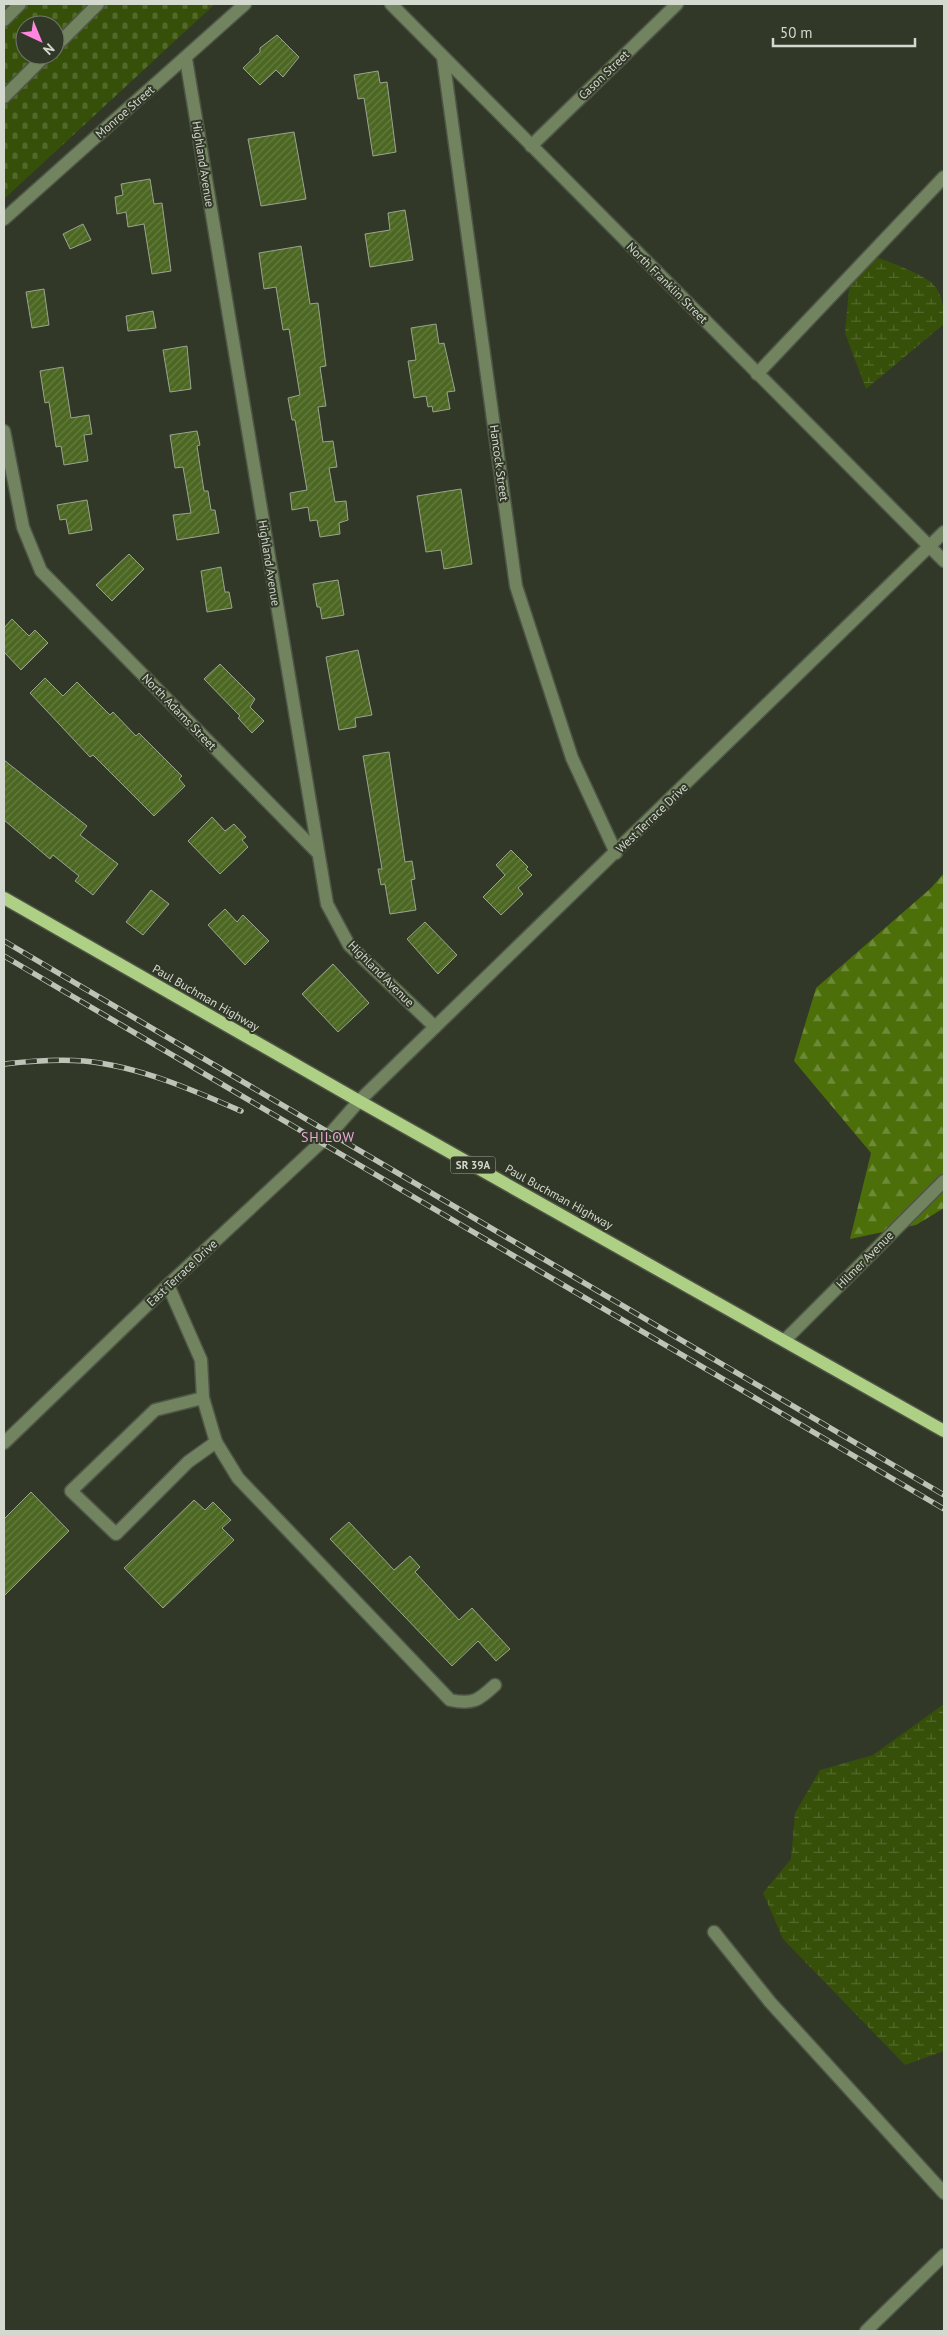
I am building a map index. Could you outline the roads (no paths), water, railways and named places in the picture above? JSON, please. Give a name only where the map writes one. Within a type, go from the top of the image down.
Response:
[{"type":"main road","name":"Paul Buchman Highway","points":[[4,898],[358,1101],[944,1431]]},
{"type":"street","points":[[4,20],[20,4]]},
{"type":"street","points":[[65,36],[98,4]]},
{"type":"street","name":"Monroe Street","points":[[4,219],[186,59],[245,4]]},
{"type":"street","name":"North Franklin Street","points":[[391,4],[944,561]]},
{"type":"street","name":"Cason Street","points":[[531,146],[677,4]]},
{"type":"street","name":"Hancock Street","points":[[443,57],[516,586],[572,758],[616,853]]},
{"type":"street","name":"Highland Avenue","points":[[186,59],[327,904],[349,946],[435,1027]]},
{"type":"street","points":[[4,97],[36,65]]},
{"type":"street","points":[[757,374],[944,177]]},
{"type":"street","name":"North Adams Street","points":[[4,431],[22,526],[41,571],[317,852]]},
{"type":"street","name":"West Terrace Drive","points":[[358,1101],[616,853],[944,532]]},
{"type":"street","name":"East Terrace Drive","points":[[6,1436],[331,1133],[358,1101]]},
{"type":"street","name":"Hilmer Avenue","points":[[785,1340],[944,1181]]},
{"type":"street","points":[[168,1285],[201,1360],[203,1398],[216,1442],[238,1478],[450,1700],[464,1703],[479,1699],[495,1685]]},
{"type":"street","points":[[203,1398],[155,1410],[71,1491],[116,1534],[188,1462],[216,1442]]},
{"type":"street","points":[[714,1932],[770,2002],[944,2193]]},
{"type":"street","points":[[866,2331],[944,2255]]},
{"type":"railway","points":[[4,941],[944,1495]]},
{"type":"railway","points":[[4,956],[944,1509]]},
{"type":"railway","points":[[4,1064],[64,1060],[84,1061],[125,1068],[165,1080],[241,1111]]},
{"type":"district","name":"SHILOW","points":[[328,1137]]}]
